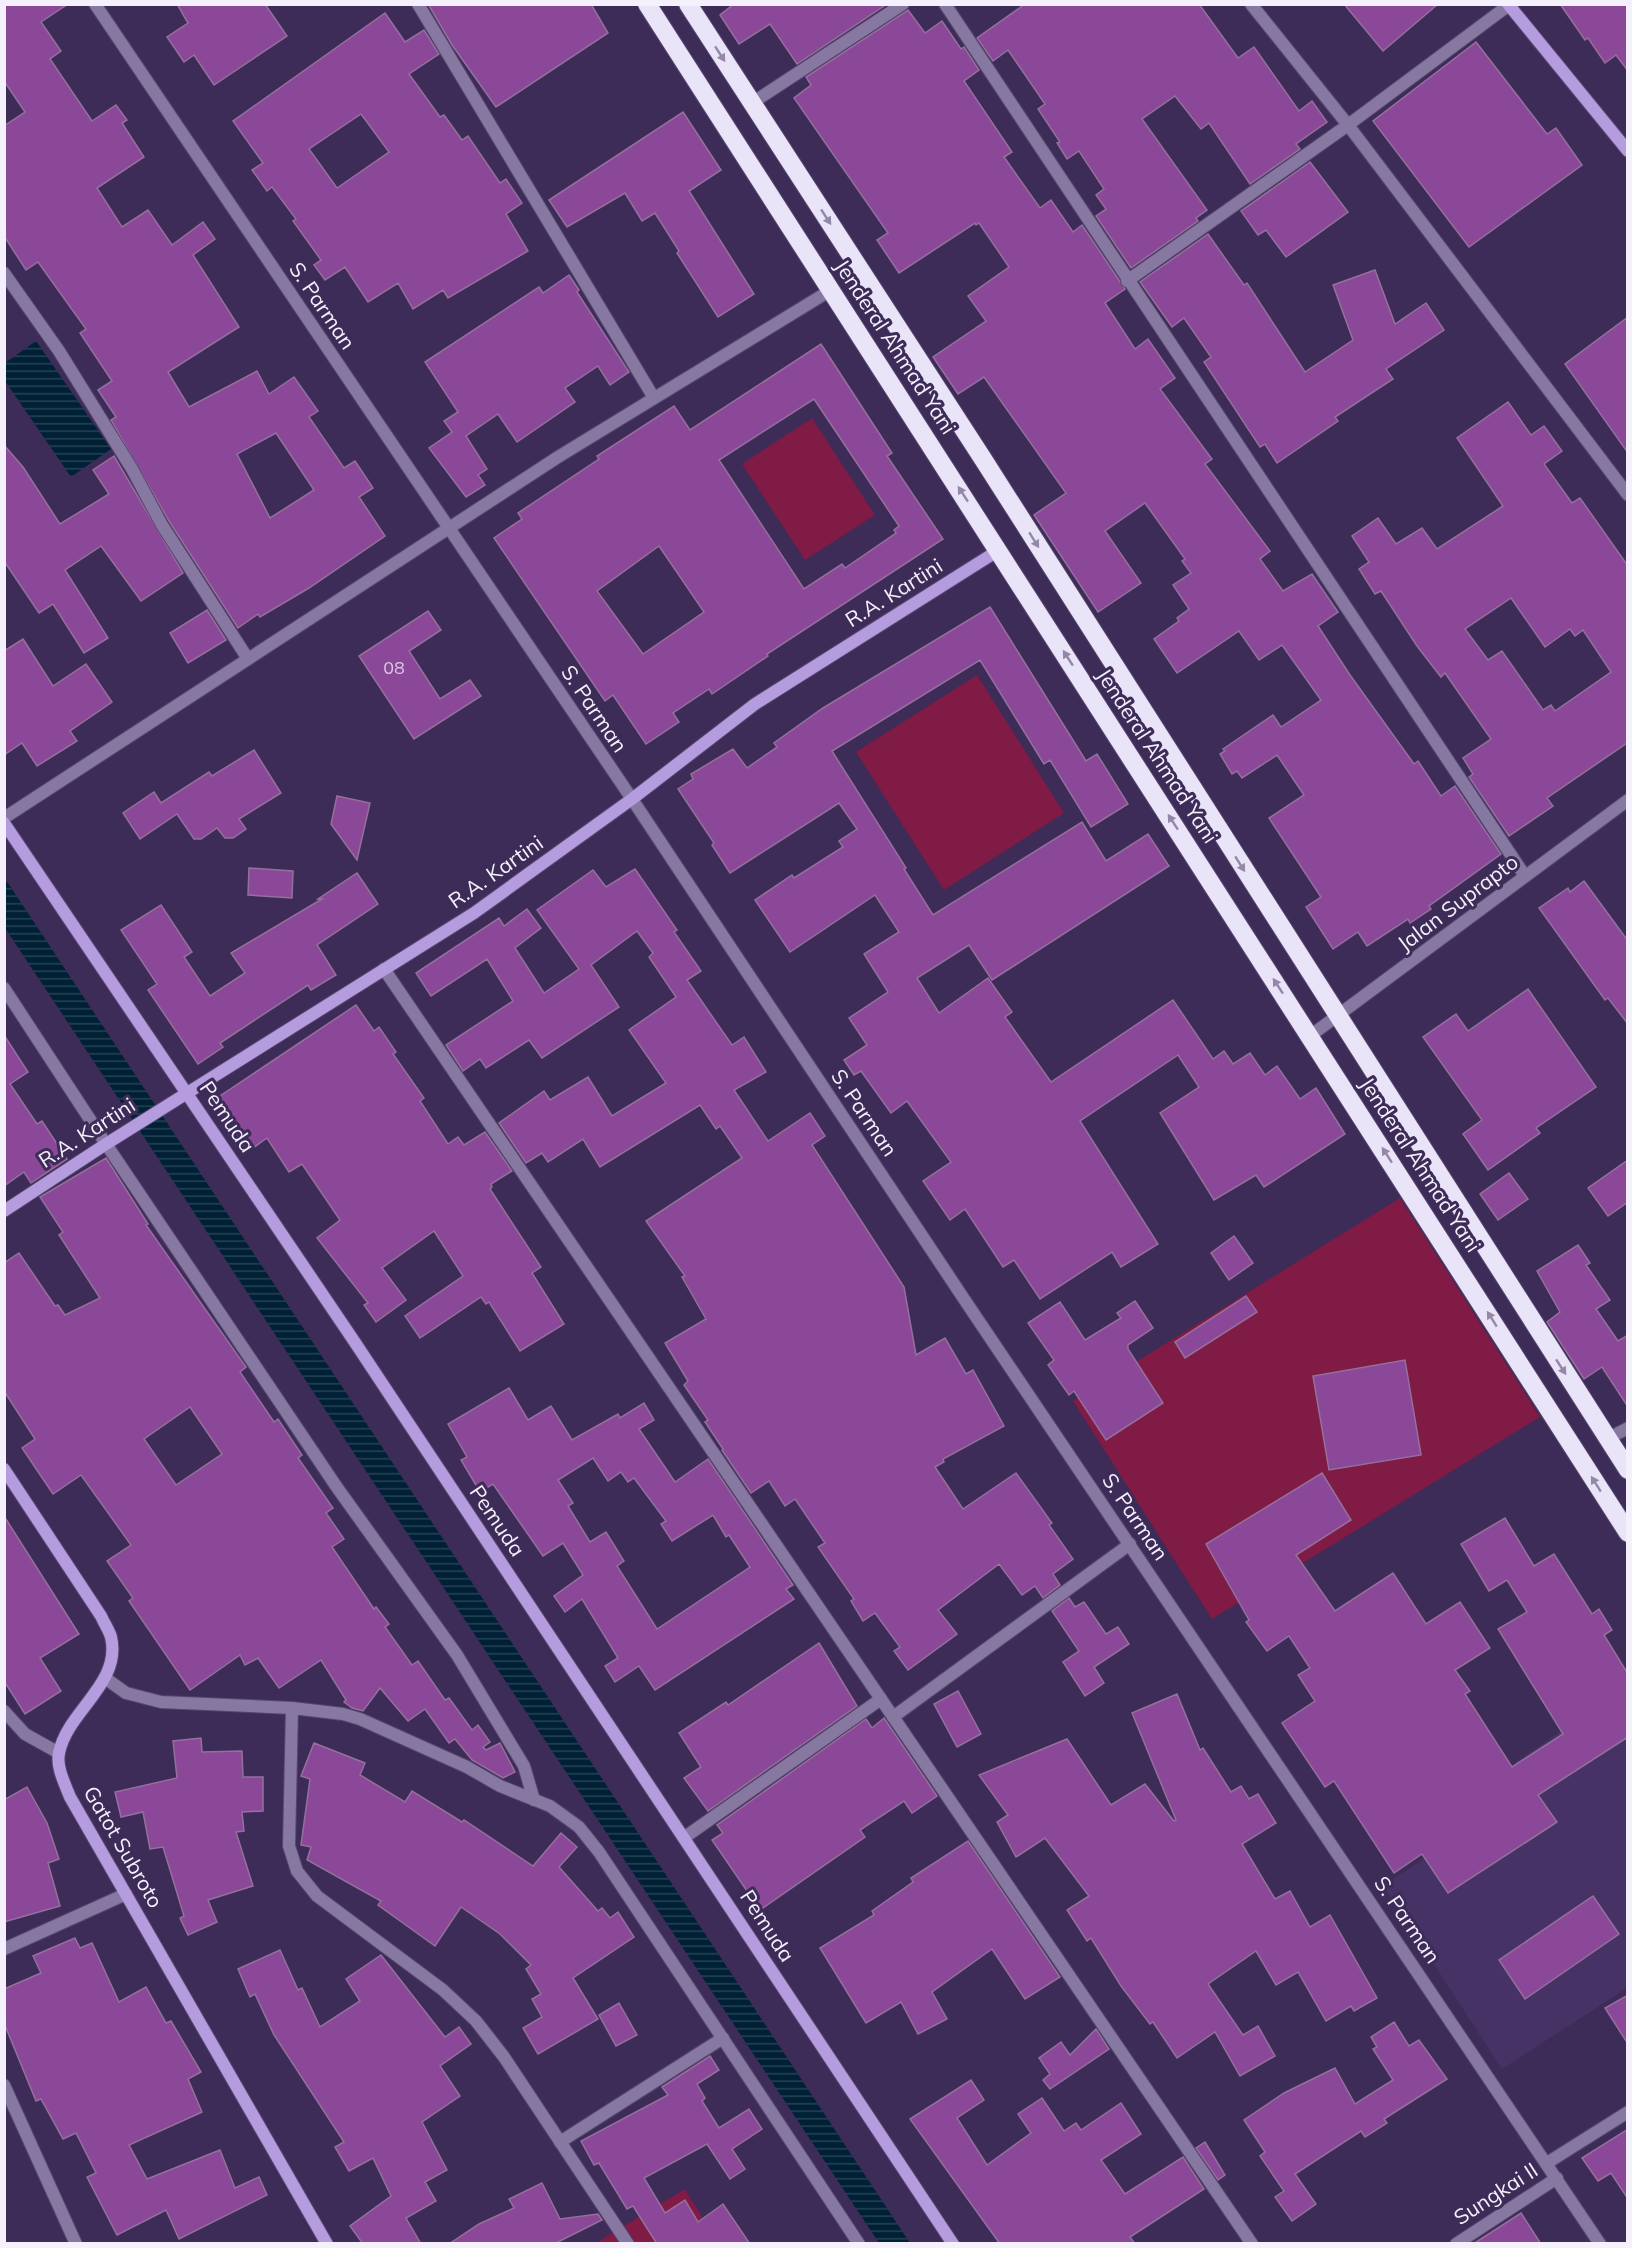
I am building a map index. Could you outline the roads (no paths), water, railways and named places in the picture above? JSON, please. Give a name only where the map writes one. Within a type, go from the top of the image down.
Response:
[{"type":"highway","name":"Jenderal Ahmad Yani","points":[[647,4],[1628,1533]]},
{"type":"highway","name":"Jenderal Ahmad Yani","points":[[688,4],[983,459],[1628,1470]]},
{"type":"street","name":"S. Parman","points":[[95,4],[632,799],[1600,2244]]},
{"type":"street","points":[[418,4],[654,398]]},
{"type":"street","points":[[752,103],[903,4]]},
{"type":"street","points":[[945,4],[1127,281],[1300,535],[1526,876]]},
{"type":"street","points":[[1251,4],[1348,125],[1628,495]]},
{"type":"street","points":[[1127,281],[1348,125],[1509,5],[1628,151]]},
{"type":"street","points":[[4,273],[59,351],[132,469],[174,543],[248,660]]},
{"type":"street","points":[[4,820],[558,457],[831,290]]},
{"type":"street","name":"R.A. Kartini","points":[[4,1211],[109,1141],[474,913],[632,799],[763,699],[999,550]]},
{"type":"street","name":"Jalan Suprapto","points":[[1310,1036],[1628,800]]},
{"type":"street","name":"Pemuda","points":[[4,820],[954,2244]]},
{"type":"street","points":[[384,969],[1252,2244]]},
{"type":"street","points":[[4,988],[109,1141],[336,1486],[457,1655],[524,1766],[534,1800]]},
{"type":"street","points":[[1607,1439],[1628,1428]]},
{"type":"street","points":[[4,1469],[101,1616],[111,1637],[111,1657],[105,1678],[67,1732],[58,1754],[25,1734],[4,1711]]},
{"type":"street","points":[[893,1717],[1130,1544]]},
{"type":"street","points":[[105,1678],[126,1693],[161,1702],[292,1708],[343,1714],[360,1719],[550,1806],[579,1827],[599,1852],[859,2244]]},
{"type":"street","points":[[684,1837],[881,1698]]},
{"type":"street","points":[[292,1708],[289,1846],[297,1871],[317,1896],[443,1989],[476,2021],[504,2057],[628,2244]]},
{"type":"street","name":"Gatot Subroto","points":[[58,1754],[70,1797],[327,2244]]},
{"type":"street","points":[[4,1949],[126,1894]]},
{"type":"street","points":[[560,2142],[723,2038]]},
{"type":"street","points":[[4,2085],[76,2244]]},
{"type":"street","points":[[1547,2163],[1628,2112]]},
{"type":"street","name":"Sungkai II","points":[[1456,2244],[1557,2178]]},
{"type":"water","points":[[36,341],[111,449],[71,477],[5,381],[5,363]]},
{"type":"water","points":[[4,877],[910,2243],[879,2243],[5,928]]}]
